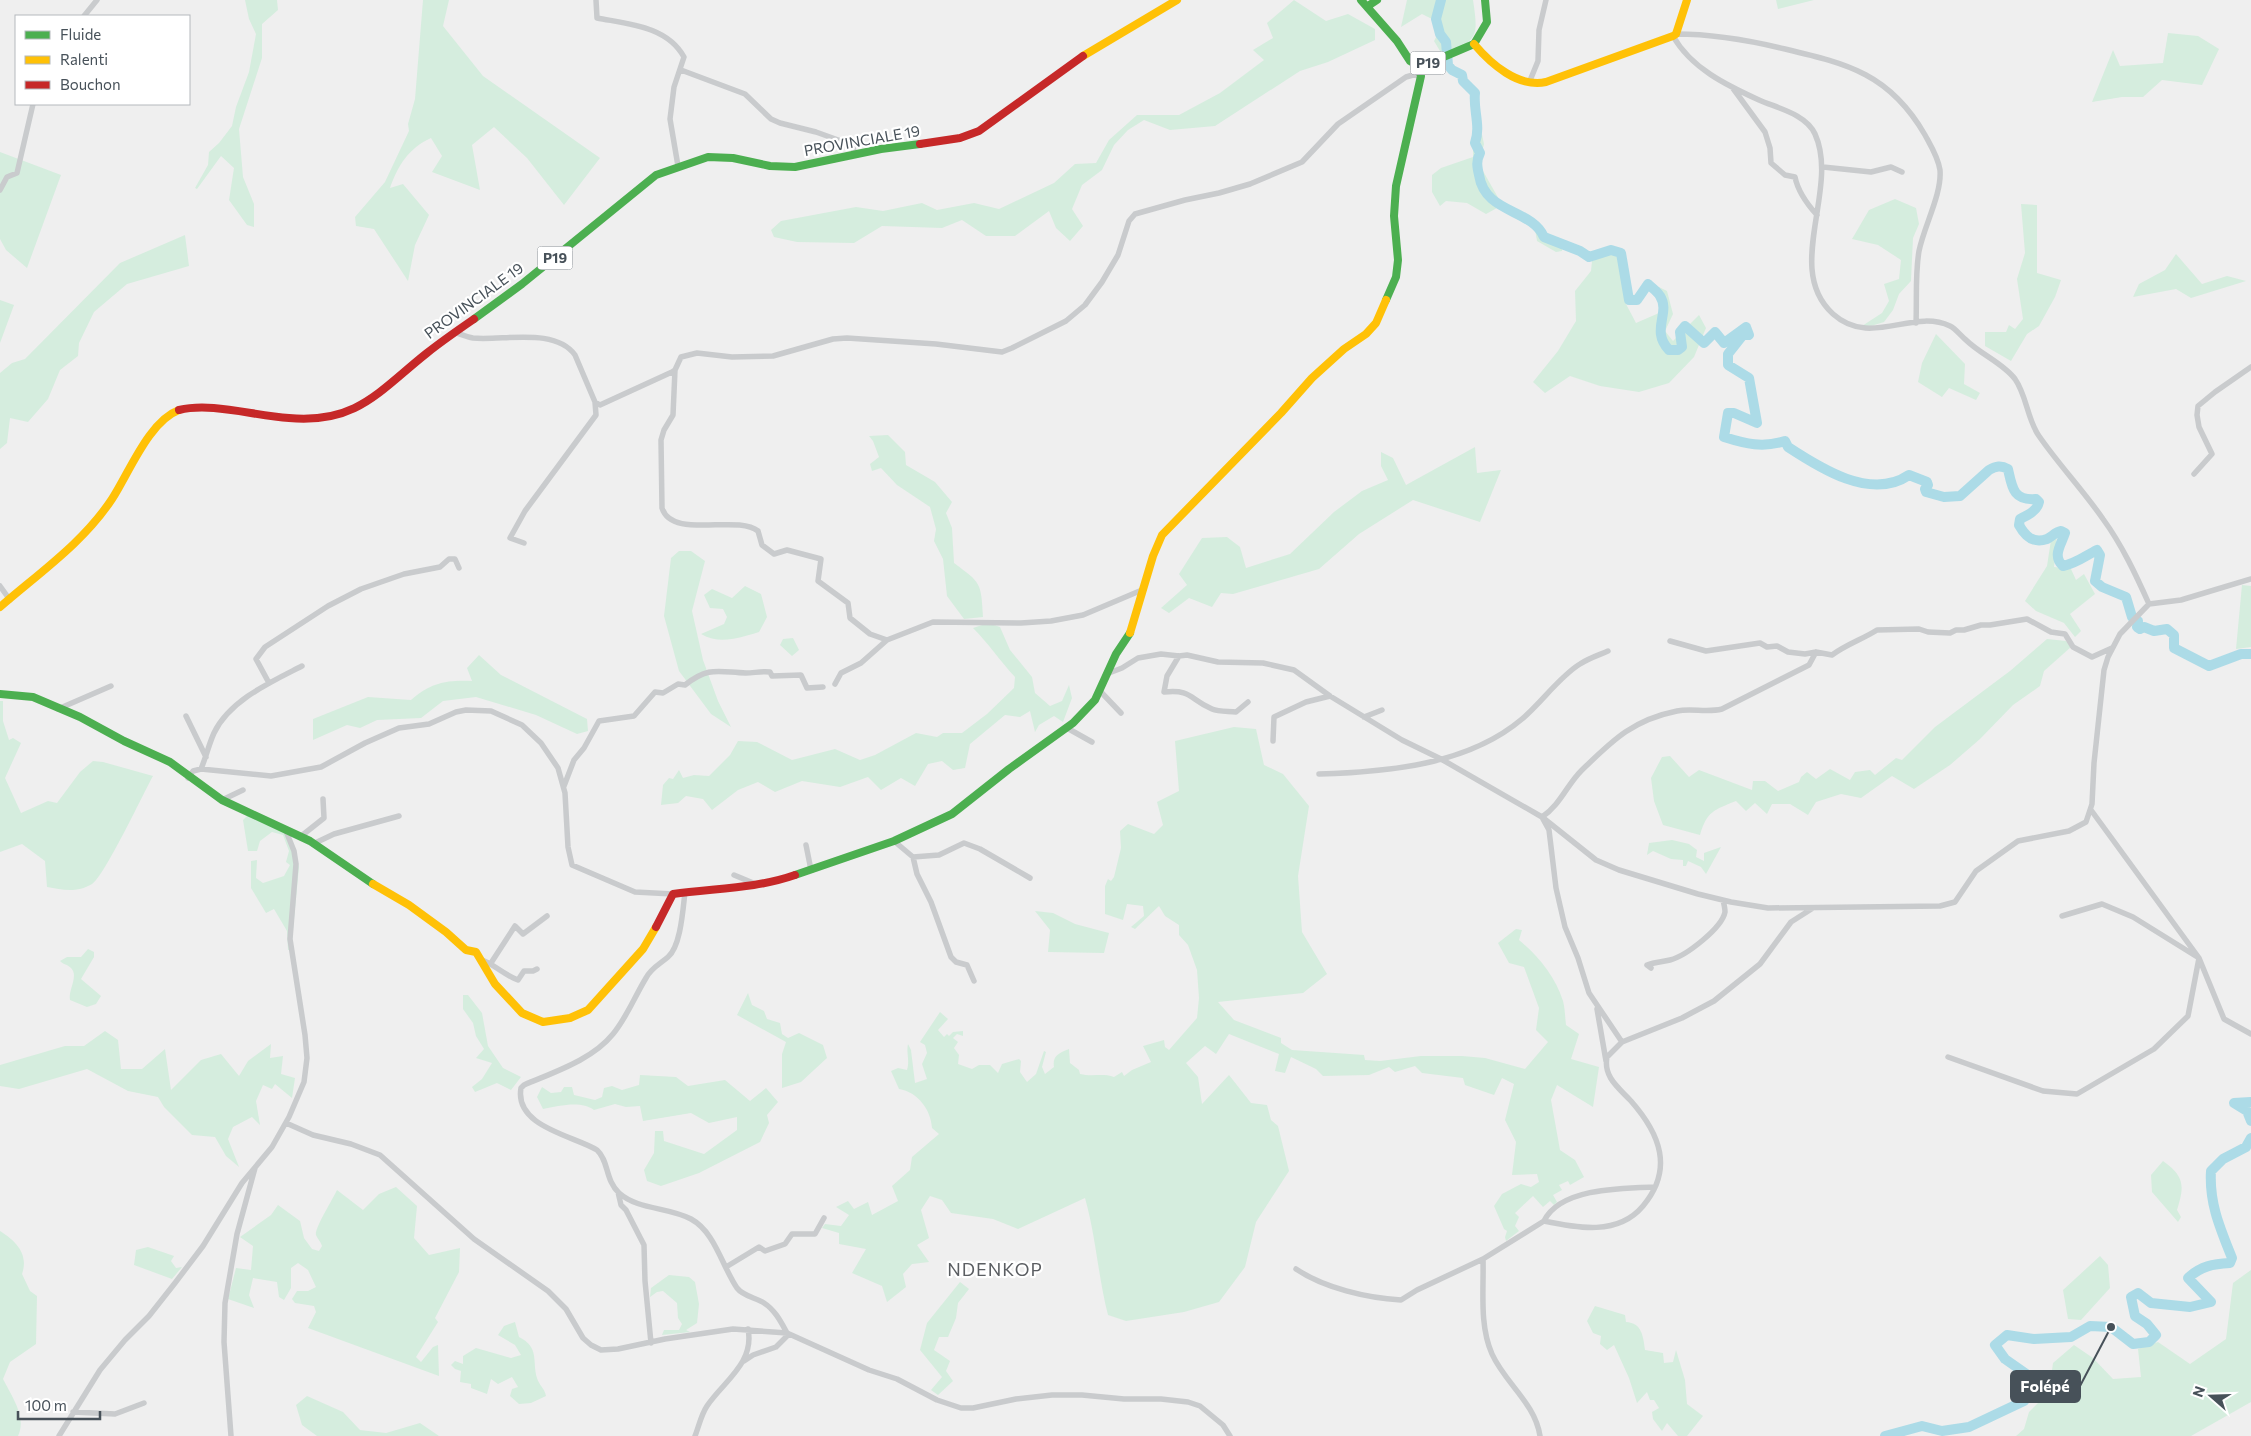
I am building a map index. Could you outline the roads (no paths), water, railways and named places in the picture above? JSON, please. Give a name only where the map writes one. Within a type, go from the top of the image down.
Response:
[{"type":"street","points":[[85,15],[96,0]]},
{"type":"street","points":[[596,0],[597,18],[650,30],[667,37],[684,57],[674,87],[670,119],[678,166]]},
{"type":"street","name":"PROVINCIALE 19","points":[[0,607],[72,547],[90,527],[111,500],[150,434],[170,413],[181,409],[203,407],[270,417],[309,420],[344,414],[369,401],[388,387],[454,332],[522,284],[656,175],[678,166],[714,157],[770,166],[795,167],[905,145],[945,142],[979,131],[1074,62],[1177,0]]},
{"type":"street","name":"P19","points":[[1361,0],[1368,6],[1410,60],[1417,65],[1434,61],[1474,44]]},
{"type":"street","points":[[1368,6],[1377,0]]},
{"type":"street","points":[[1485,0],[1487,22],[1474,44],[1490,61],[1529,83],[1537,84],[1564,76],[1674,35],[1741,39],[1843,63],[1879,83],[1904,105],[1919,125],[1932,147],[1940,170],[1919,252],[1916,275],[1916,323]]},
{"type":"street","points":[[1529,83],[1538,61],[1539,30],[1546,0]]},
{"type":"street","points":[[1687,0],[1674,35],[1681,51],[1690,60],[1732,86],[1786,110],[1806,122],[1816,137],[1821,150],[1823,167],[1812,256],[1814,279],[1825,306],[1846,323],[1860,328],[1876,330],[1924,322],[1952,327],[1976,349],[2015,378],[2022,392],[2031,423],[2062,468],[2104,520],[2137,576],[2150,604]]},
{"type":"street","points":[[188,778],[193,771],[201,769],[267,776],[321,767],[365,743],[399,728],[429,724],[456,712],[484,710],[512,719],[530,732],[541,743],[558,768],[564,786],[568,847],[572,865],[635,892],[673,894],[759,885],[810,870],[894,841],[952,814],[1008,769],[1088,710],[1109,673],[1116,654],[1131,631],[1142,590],[1158,543],[1168,527],[1232,464],[1312,378],[1344,349],[1366,334],[1383,310],[1396,277],[1398,260],[1394,216],[1396,186],[1421,76],[1417,65]]},
{"type":"street","points":[[681,70],[745,94],[771,119],[816,132],[852,146],[855,154]]},
{"type":"street","points":[[887,640],[870,634],[850,618],[847,602],[818,581],[821,559],[787,550],[774,554],[762,546],[758,531],[750,526],[737,524],[712,526],[684,523],[671,520],[664,514],[662,508],[661,440],[664,430],[673,415],[675,370],[680,358],[684,354],[732,357],[773,356],[833,339],[847,338],[1006,351],[1066,321],[1085,304],[1102,282],[1118,255],[1128,221],[1135,214],[1250,184],[1302,162],[1338,124],[1406,77],[1413,75],[1421,76]]},
{"type":"street","points":[[1732,86],[1765,132],[1770,148],[1771,162],[1786,174],[1795,177],[1797,187],[1804,196],[1806,204],[1817,215]]},
{"type":"street","points":[[0,190],[7,177],[17,173],[33,105]]},
{"type":"street","points":[[1823,167],[1864,172],[1891,167],[1902,172]]},
{"type":"street","points":[[454,332],[472,338],[536,337],[560,344],[572,350],[595,402],[596,415],[553,471],[513,531],[510,538],[524,543]]},
{"type":"street","points":[[2194,474],[2212,454],[2199,427],[2198,406],[2214,392],[2251,367]]},
{"type":"street","points":[[595,402],[600,405],[605,403],[675,370]]},
{"type":"street","points":[[269,683],[256,659],[265,647],[328,606],[361,589],[404,574],[440,567],[449,559],[455,558],[459,568]]},
{"type":"street","points":[[1109,673],[1142,657],[1160,654],[1187,655],[1212,661],[1262,663],[1294,670],[1330,696],[1402,740],[1440,759],[1542,817],[1591,856],[1603,864],[1619,870],[1723,900],[1759,907],[1940,906],[1951,904],[1957,899],[1971,876],[2021,840],[2076,828],[2086,822],[2091,810],[2104,670],[2112,648],[2120,634],[2134,619],[2150,604],[2181,600],[2251,578]]},
{"type":"street","points":[[0,586],[10,600]]},
{"type":"street","points":[[835,684],[841,673],[861,663],[887,640],[933,622],[1020,624],[1051,621],[1084,615],[1142,590]]},
{"type":"street","points":[[1670,642],[1706,651],[1760,643],[1767,647],[1776,646],[1788,652],[1806,654],[1816,652],[1832,655],[1845,645],[1863,637],[1870,637],[1877,630],[1919,629],[1928,632],[1950,633],[1981,625],[2027,618],[2051,632],[2065,634],[2073,647],[2092,657],[2112,648]]},
{"type":"street","points":[[1319,774],[1382,770],[1440,759],[1480,746],[1521,720],[1579,664],[1608,652]]},
{"type":"street","points":[[1542,817],[1554,808],[1576,777],[1619,734],[1641,723],[1674,712],[1710,712],[1722,709],[1809,665],[1816,652]]},
{"type":"street","points":[[1179,656],[1167,676],[1164,692],[1178,690],[1188,693],[1194,700],[1214,710],[1236,712],[1248,702]]},
{"type":"street","points":[[201,769],[214,734],[223,719],[238,705],[269,683],[302,666]]},
{"type":"street","points":[[564,786],[574,760],[584,748],[598,721],[634,716],[655,692],[663,693],[678,684],[686,685],[698,674],[716,670],[749,673],[770,672],[772,676],[800,675],[806,688],[822,687]]},
{"type":"street","points":[[58,709],[111,686]]},
{"type":"street","points":[[1100,691],[1121,714]]},
{"type":"street","points":[[0,694],[33,697],[80,717],[124,741],[170,762],[188,778],[222,800],[300,837],[342,861],[359,875],[409,905],[446,932],[466,950],[476,952],[495,984],[522,1014],[543,1022],[570,1018],[588,1010],[598,1001],[643,949],[653,934],[673,894]]},
{"type":"street","points":[[1273,741],[1274,717],[1306,702],[1330,696]]},
{"type":"street","points":[[1364,717],[1382,710]]},
{"type":"street","points":[[186,716],[206,757]]},
{"type":"street","points":[[1066,728],[1092,742]]},
{"type":"street","points":[[222,800],[243,790]]},
{"type":"street","points":[[300,837],[324,818],[323,799]]},
{"type":"street","points":[[2091,810],[2199,958],[2224,1019],[2251,1034]]},
{"type":"street","points":[[313,844],[334,834],[400,816]]},
{"type":"street","points":[[1542,817],[1549,830],[1554,878],[1565,927],[1578,958],[1587,988],[1596,1006],[1622,1042]]},
{"type":"street","points":[[59,1436],[100,1370],[119,1346],[149,1316],[194,1259],[242,1183],[272,1147],[286,1123],[304,1082],[307,1058],[290,939],[296,864],[294,850],[286,831]]},
{"type":"street","points":[[894,841],[913,857],[916,874],[931,902],[951,957],[956,962],[967,965],[974,981]]},
{"type":"street","points":[[913,857],[939,855],[964,842],[1030,878]]},
{"type":"street","points":[[806,845],[810,870]]},
{"type":"street","points":[[734,875],[759,885]]},
{"type":"street","points":[[685,892],[682,917],[673,951],[669,957],[649,972],[614,1033],[601,1045],[580,1059],[524,1086],[521,1091],[526,1109],[539,1124],[601,1153],[609,1179],[618,1192],[632,1202],[677,1214],[699,1224],[738,1289],[769,1308],[788,1334]]},
{"type":"street","points":[[1651,968],[1647,965],[1660,960],[1670,960],[1684,954],[1717,928],[1725,911],[1723,900]]},
{"type":"street","points":[[2062,916],[2102,904],[2133,917],[2199,958]]},
{"type":"street","points":[[1606,1063],[1611,1052],[1622,1042],[1675,1021],[1714,1001],[1760,964],[1791,922],[1799,919],[1813,908]]},
{"type":"street","points":[[491,963],[515,926],[523,934],[547,916]]},
{"type":"street","points":[[479,958],[491,963],[508,976],[518,980],[524,972],[537,969]]},
{"type":"street","points":[[1948,1057],[2043,1091],[2077,1094],[2154,1049],[2188,1016],[2199,958]]},
{"type":"street","points":[[1544,1221],[1583,1228],[1621,1222],[1639,1211],[1656,1187],[1662,1168],[1655,1137],[1640,1114],[1609,1076],[1596,1006]]},
{"type":"street","points":[[286,1123],[313,1135],[351,1144],[380,1155],[474,1239],[548,1291],[566,1309],[583,1338],[591,1345],[607,1350],[693,1334],[748,1329],[788,1334],[869,1370],[897,1379],[937,1400],[961,1408],[973,1408],[1052,1395],[1161,1399],[1197,1405],[1223,1425],[1230,1436]]},
{"type":"street","points":[[231,1436],[224,1342],[225,1303],[237,1234],[256,1166]]},
{"type":"street","points":[[1296,1268],[1314,1278],[1349,1290],[1401,1300],[1484,1259],[1544,1221],[1559,1203],[1610,1190],[1656,1187]]},
{"type":"street","points":[[618,1192],[619,1201],[630,1217],[644,1245],[645,1281],[651,1342]]},
{"type":"street","points":[[726,1267],[759,1247],[765,1251],[781,1246],[785,1244],[792,1234],[815,1234],[824,1218]]},
{"type":"street","points":[[1484,1259],[1483,1300],[1489,1346],[1504,1375],[1530,1409],[1540,1436]]},
{"type":"street","points":[[744,1361],[749,1343],[748,1329]]},
{"type":"street","points":[[695,1436],[708,1405],[744,1361],[757,1353],[772,1349],[788,1334]]},
{"type":"street","points":[[73,1412],[115,1414],[144,1403]]},
{"type":"waterway","points":[[1441,0],[1436,19],[1440,34],[1446,42],[1448,65],[1452,70],[1462,75],[1463,81],[1475,93],[1477,124],[1475,143],[1480,153],[1477,161],[1478,169],[1483,188],[1490,197],[1529,221],[1538,228],[1544,237],[1580,251],[1589,257],[1611,250],[1621,253],[1629,300],[1637,300],[1648,284],[1656,291],[1663,302],[1661,336],[1669,350],[1678,350],[1682,347],[1680,332],[1685,326],[1704,343],[1715,332],[1724,343],[1746,327],[1749,335],[1743,335],[1728,354],[1728,365],[1749,378],[1757,423],[1734,413],[1728,413],[1724,437],[1740,442],[1762,445],[1785,441],[1788,447],[1815,464],[1846,479],[1879,485],[1894,482],[1909,475],[1927,482],[1926,492],[1944,497],[1960,496],[1989,470],[1998,466],[2008,469],[2015,492],[2022,498],[2036,499],[2039,502],[2034,510],[2020,519],[2019,525],[2024,533],[2034,540],[2047,539],[2061,531],[2065,533],[2058,554],[2058,558],[2063,566],[2097,550],[2100,555],[2095,581],[2102,587],[2126,597],[2132,617],[2138,621],[2137,627],[2140,629],[2144,627],[2154,631],[2167,629],[2174,635],[2174,648],[2209,666],[2241,654],[2251,654]]},
{"type":"waterway","points":[[2251,1102],[2234,1103],[2247,1111],[2251,1121]]},
{"type":"waterway","points":[[1885,1436],[1922,1426],[1942,1431],[1969,1427],[2024,1401],[2039,1383],[2005,1359],[1995,1345],[2007,1335],[2034,1339],[2071,1337],[2090,1326],[2111,1327],[2133,1344],[2149,1342],[2156,1335],[2147,1324],[2135,1316],[2131,1297],[2138,1293],[2151,1303],[2190,1307],[2211,1302],[2188,1278],[2208,1266],[2230,1263],[2232,1258],[2214,1205],[2211,1171],[2223,1159],[2246,1147],[2251,1138]]},
{"type":"place","name":"Folépé","points":[[2111,1327]]},
{"type":"district","name":"NDENKOP","points":[[995,1270]]}]
